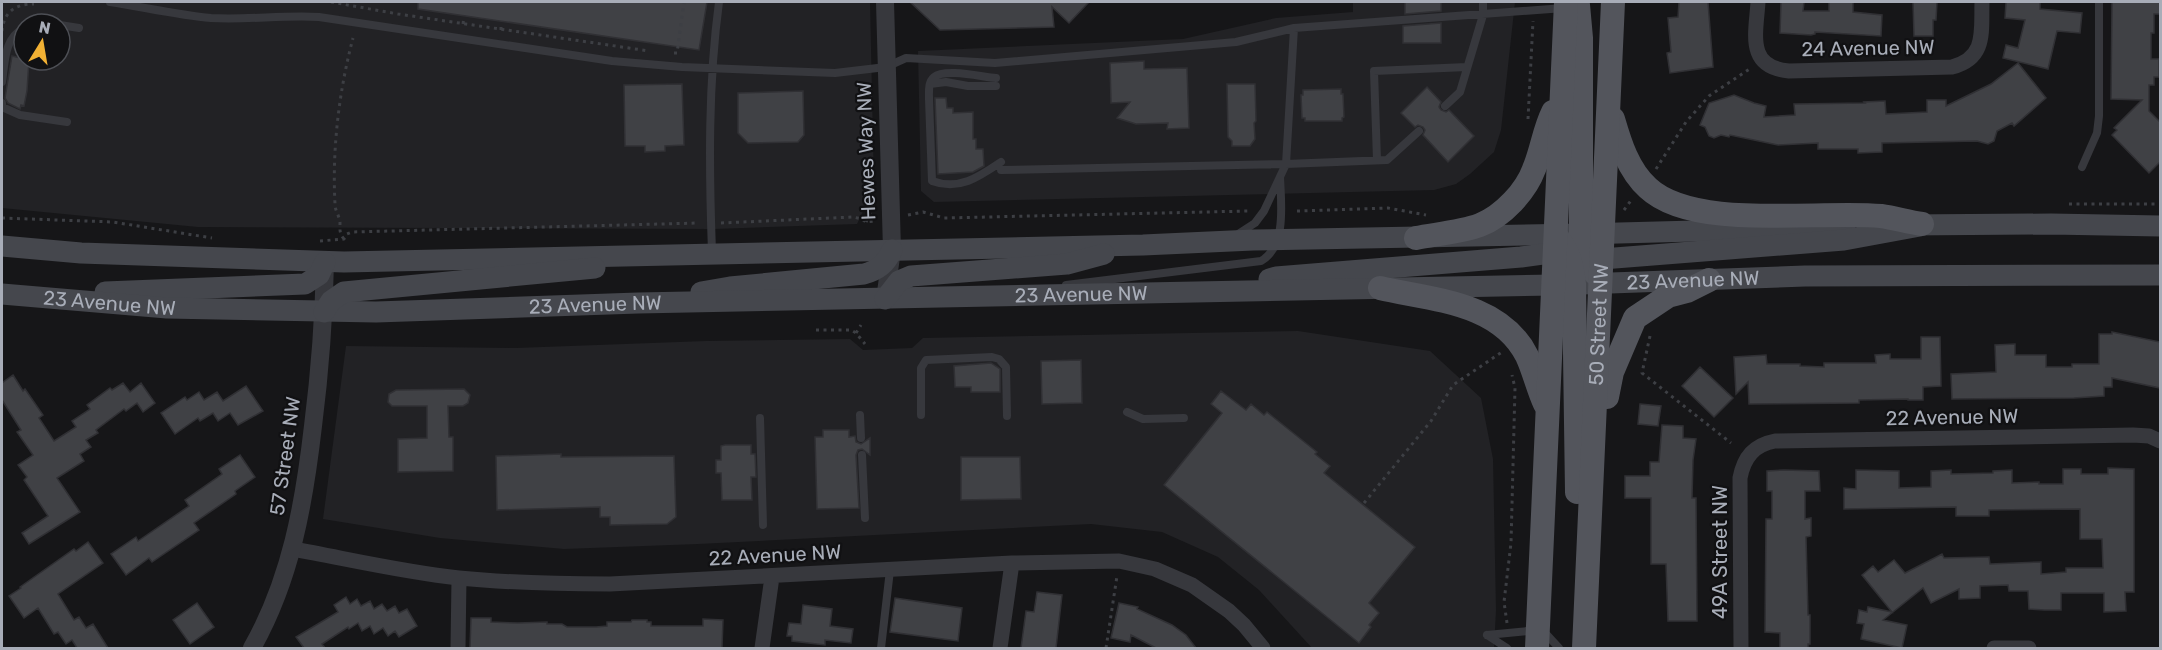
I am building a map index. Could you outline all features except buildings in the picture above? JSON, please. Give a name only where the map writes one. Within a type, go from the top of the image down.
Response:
[{"type":"main road","name":"50 Street NW","points":[[1570,4],[1561,96],[1581,255],[1594,452],[1584,648]]},
{"type":"main road","points":[[1570,4],[1581,38],[1578,501],[1587,576]]},
{"type":"main road","name":"50 Street NW","points":[[1538,639],[1548,409],[1581,255],[1608,102],[1612,5]]},
{"type":"main road","points":[[1416,238],[1481,225],[1510,205],[1533,172],[1546,127],[1561,96]]},
{"type":"main road","points":[[1608,102],[1631,167],[1650,190],[1672,203],[1700,211],[1734,214],[1881,216],[1924,224]]},
{"type":"main road","name":"23 Avenue NW","points":[[2,294],[166,308],[376,312],[638,303],[1380,288],[1581,255],[1924,224],[2160,226]]},
{"type":"main road","name":"23 Avenue NW","points":[[2,246],[81,253],[325,262],[1416,238],[1581,255],[1709,280],[1805,276],[2160,275]]},
{"type":"main road","points":[[885,299],[899,281],[911,276],[1067,264],[1143,245]]},
{"type":"main road","points":[[638,303],[730,287],[864,274],[883,265],[892,250]]},
{"type":"main road","points":[[324,312],[332,301],[344,292],[565,272],[604,267],[648,255]]},
{"type":"main road","points":[[1226,292],[1276,277],[1581,255]]},
{"type":"main road","points":[[48,298],[118,291],[305,284],[319,275],[325,262]]},
{"type":"main road","points":[[1594,452],[1612,372],[1635,318],[1668,296],[1687,291],[1709,280]]},
{"type":"main road","points":[[1380,288],[1463,305],[1498,322],[1517,341],[1527,356],[1548,409]]},
{"type":"street","name":"Hewes Way NW","points":[[885,2],[892,250],[885,299]]},
{"type":"street","points":[[1758,2],[1755,40],[1762,60]]},
{"type":"street","name":"24 Avenue NW","points":[[1762,60],[1772,68],[1789,71],[1952,67],[1966,63],[1975,54],[1980,42],[1982,2]]},
{"type":"street","name":"57 Street NW","points":[[252,648],[277,598],[299,526],[309,462],[324,312],[325,262]]},
{"type":"street","name":"22 Avenue NW","points":[[1747,457],[1760,445],[1775,441],[2133,435],[2149,436],[2160,441]]},
{"type":"street","name":"49A Street NW","points":[[1740,648],[1740,478],[1747,457]]},
{"type":"street","name":"22 Avenue NW","points":[[292,549],[459,578],[543,584],[610,584],[1012,563],[1119,561],[1155,569],[1192,585],[1229,611],[1263,648]]},
{"type":"street","points":[[1000,648],[1012,563]]},
{"type":"street","points":[[762,648],[772,577]]},
{"type":"street","points":[[458,648],[459,578]]},
{"type":"street","points":[[1994,648],[2029,648]]},
{"type":"lane","points":[[110,2],[209,18],[256,20],[297,16],[319,17],[612,61],[712,69],[835,73],[886,67],[906,58],[995,63],[1236,42],[1294,28],[1483,15],[1570,4]]},
{"type":"lane","points":[[712,253],[710,178],[712,69],[719,2]]},
{"type":"lane","points":[[1445,106],[1460,92],[1483,15],[1483,2]]},
{"type":"lane","points":[[2082,167],[2097,133],[2099,116],[2099,2]]},
{"type":"lane","points":[[72,27],[79,28]]},
{"type":"lane","points":[[1226,242],[1255,223],[1264,211],[1286,164],[1294,28]]},
{"type":"lane","points":[[2,82],[8,46],[12,38]]},
{"type":"lane","points":[[1377,160],[1374,71],[1467,67]]},
{"type":"lane","points":[[996,82],[951,73],[933,77],[930,84],[929,108],[932,181],[958,185],[1001,166],[1286,164],[1387,160],[1419,131]]},
{"type":"lane","points":[[2,103],[2,107],[15,114],[66,122]]},
{"type":"lane","points":[[1020,296],[1082,282],[1109,281],[1261,261],[1272,251],[1277,240],[1281,211],[1280,177]]},
{"type":"lane","points":[[921,416],[921,368],[927,360],[992,357],[999,359],[1006,367],[1007,416]]},
{"type":"lane","points":[[1127,412],[1143,418],[1184,418]]},
{"type":"lane","points":[[860,415],[861,438]]},
{"type":"lane","points":[[760,418],[763,525]]},
{"type":"lane","points":[[862,455],[865,519]]},
{"type":"lane","points":[[881,648],[890,570]]},
{"type":"lane","points":[[1507,648],[1487,635],[1509,633],[1538,639],[1547,635],[1559,648]]},
{"type":"path","points":[[331,2],[501,30],[655,51]]},
{"type":"path","points":[[672,53],[677,53],[684,2]]},
{"type":"path","points":[[2,31],[4,17],[9,12],[20,5],[34,4]]},
{"type":"path","points":[[463,24],[464,17]]},
{"type":"path","points":[[501,23],[501,30]]},
{"type":"path","points":[[1527,129],[1531,37]]},
{"type":"path","points":[[344,239],[340,233],[340,222],[335,207],[334,150],[353,38]]},
{"type":"path","points":[[1655,170],[1686,122],[1709,96],[1762,60]]},
{"type":"path","points":[[1581,255],[1638,191]]},
{"type":"path","points":[[1297,211],[1388,208],[1432,216]]},
{"type":"path","points":[[911,215],[923,212],[944,218],[1249,212]]},
{"type":"path","points":[[720,223],[854,217],[866,222]]},
{"type":"path","points":[[2,218],[113,222],[216,238]]},
{"type":"path","points":[[344,239],[352,232],[702,223]]},
{"type":"path","points":[[315,242],[344,239]]},
{"type":"path","points":[[856,333],[861,325]]},
{"type":"path","points":[[1646,328],[1650,336],[1642,373],[1731,443]]},
{"type":"path","points":[[816,330],[847,330],[856,333],[865,344]]},
{"type":"path","points":[[1365,503],[1431,421],[1453,385],[1502,352],[1507,360]]},
{"type":"path","points":[[1509,633],[1504,602],[1511,543],[1515,388],[1511,372]]},
{"type":"path","points":[[1106,648],[1119,561]]},
{"type":"shaded area","points":[[2,2],[870,2],[874,188],[857,224],[714,229],[198,227],[2,208]]},
{"type":"shaded area","points":[[1353,2],[1515,2],[1501,130],[1494,152],[1456,184],[1434,190],[934,202],[921,191],[918,51],[1183,39],[1276,18],[1353,12]]},
{"type":"shaded area","points":[[1298,331],[1430,351],[1481,398],[1493,459],[1496,610],[1494,648],[1312,648],[1259,590],[1218,557],[1162,532],[1091,524],[564,549],[440,538],[323,519],[346,346],[516,348],[706,341],[850,339],[863,350],[912,348],[923,338]]}]
